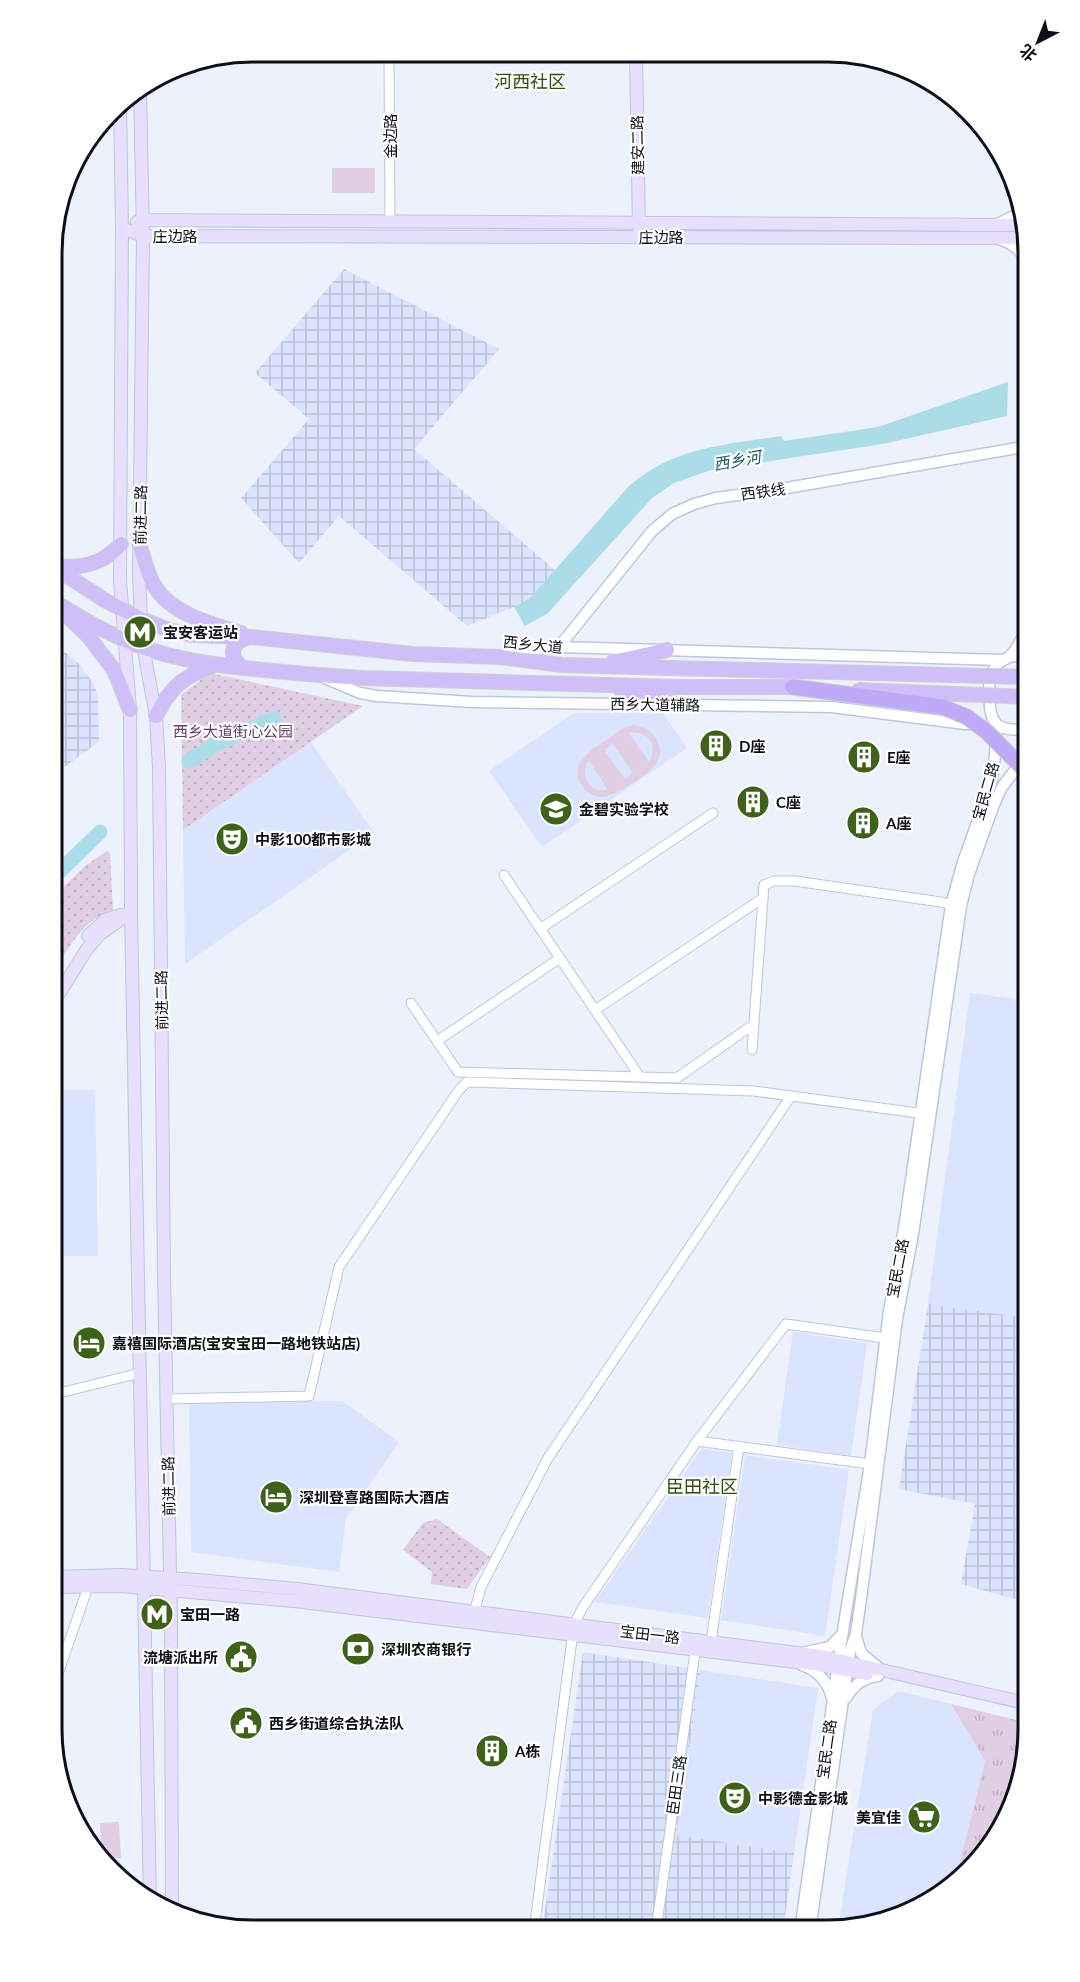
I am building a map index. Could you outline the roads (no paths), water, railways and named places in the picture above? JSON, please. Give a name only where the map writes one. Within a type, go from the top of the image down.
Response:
[{"type":"highway","points":[[793,687],[943,707],[967,717],[987,732],[1018,763]]},
{"type":"main road","name":"建安二路","points":[[636,62],[639,237]]},
{"type":"main road","name":"前进二路","points":[[140,99],[143,236],[139,543],[141,619],[156,716],[159,768],[172,1903]]},
{"type":"main road","name":"前进二路","points":[[120,116],[121,608],[130,710],[131,912],[150,1890]]},
{"type":"main road","name":"庄边路","points":[[122,228],[142,220],[1016,225]]},
{"type":"main road","name":"庄边路","points":[[122,228],[143,236],[1017,238]]},
{"type":"main road","points":[[139,543],[150,578],[165,600],[188,614],[251,637]]},
{"type":"main road","points":[[62,567],[90,565],[102,560],[121,544]]},
{"type":"main road","name":"西乡大道","points":[[62,571],[141,619],[160,627],[191,635],[251,637],[413,654],[500,657],[562,665],[1018,677]]},
{"type":"main road","points":[[62,606],[124,640],[164,654],[216,665],[319,676],[450,682],[793,687],[1018,697]]},
{"type":"main road","points":[[62,611],[103,654],[114,670],[130,710]]},
{"type":"main road","points":[[243,668],[234,659],[233,650],[238,642],[251,637]]},
{"type":"main road","points":[[593,666],[667,650]]},
{"type":"main road","points":[[156,716],[177,683],[216,665]]},
{"type":"main road","points":[[591,685],[677,704]]},
{"type":"main road","points":[[62,973],[81,944],[95,928],[105,920],[131,912]]},
{"type":"main road","points":[[62,989],[100,934],[131,912]]},
{"type":"main road","name":"宝田一路","points":[[62,1578],[170,1584],[294,1601],[473,1617],[696,1645],[843,1665],[1018,1702]]},
{"type":"main road","name":"宝田一路","points":[[62,1587],[144,1582]]},
{"type":"main road","name":"宝田一路","points":[[696,1645],[711,1642],[796,1658]]},
{"type":"main road","name":"宝田一路","points":[[879,1672],[1018,1709]]},
{"type":"street","name":"金边路","points":[[389,62],[390,221]]},
{"type":"street","points":[[993,225],[1015,216]]},
{"type":"street","points":[[992,238],[1004,241],[1018,249]]},
{"type":"street","name":"西铁线","points":[[559,646],[652,531],[672,514],[694,504],[716,498],[1018,448]]},
{"type":"street","name":"宝民二路","points":[[843,1665],[856,1634],[897,1319],[913,1233],[926,1114],[963,862],[991,784],[996,753],[996,723],[990,709],[989,678],[993,670],[1018,644]]},
{"type":"street","points":[[500,657],[527,650],[559,646],[1006,658],[1018,656]]},
{"type":"street","name":"西乡大道辅路","points":[[319,676],[360,693],[377,696],[472,702],[832,707],[965,724],[996,723],[1008,729],[1018,730]]},
{"type":"street","points":[[965,724],[983,735],[996,753]]},
{"type":"street","name":"宝民二路","points":[[956,906],[993,807],[1002,787],[1018,767]]},
{"type":"street","points":[[540,929],[713,813]]},
{"type":"street","points":[[504,875],[640,1077]]},
{"type":"street","points":[[752,1050],[764,885],[774,881],[795,881],[956,906]]},
{"type":"street","points":[[596,1010],[763,898]]},
{"type":"street","points":[[437,1041],[560,958]]},
{"type":"street","points":[[411,1003],[458,1072],[677,1078],[754,1024]]},
{"type":"street","points":[[166,1399],[309,1396],[339,1267],[459,1090],[468,1082],[754,1091],[926,1114]]},
{"type":"street","points":[[473,1617],[481,1587],[548,1458],[791,1096]]},
{"type":"street","name":"宝民二路","points":[[802,1920],[838,1702],[843,1665],[844,1632],[870,1464],[885,1338],[926,1114]]},
{"type":"street","points":[[535,1920],[573,1630],[592,1593],[697,1441],[786,1324],[885,1338]]},
{"type":"street","points":[[62,1392],[140,1373]]},
{"type":"street","points":[[697,1441],[870,1464]]},
{"type":"street","points":[[711,1642],[739,1446]]},
{"type":"street","points":[[62,1662],[88,1587]]},
{"type":"street","points":[[796,1658],[830,1647],[844,1632]]},
{"type":"street","points":[[796,1658],[824,1679],[838,1702],[855,1684],[879,1672],[861,1653],[856,1634]]},
{"type":"street","name":"臣田三路","points":[[657,1920],[696,1645]]},
{"type":"street","name":"宝民二路","points":[[811,1920],[829,1762]]},
{"type":"water","points":[[1008,382],[1007,416],[883,444],[711,470],[674,483],[652,498],[548,613],[525,626],[514,607],[531,597],[629,486],[664,463],[682,455],[720,445],[781,436],[784,441],[878,427]]},
{"type":"waterway","name":"西乡河","points":[[189,761],[220,742],[274,719]]},
{"type":"waterway","name":"西乡河","points":[[62,869],[100,832]]},
{"type":"place","name":"宝安客运站","points":[[140,632]]},
{"type":"place","name":"D座","points":[[716,746]]},
{"type":"place","name":"E座","points":[[864,757]]},
{"type":"place","name":"C座","points":[[753,802]]},
{"type":"place","name":"金碧实验学校","points":[[556,809]]},
{"type":"place","name":"A座","points":[[863,823]]},
{"type":"place","name":"中影100都市影城","points":[[232,839]]},
{"type":"place","name":"嘉禧国际酒店(宝安宝田一路地铁站店)","points":[[89,1343]]},
{"type":"place","name":"深圳登喜路国际大酒店","points":[[276,1497]]},
{"type":"place","name":"宝田一路","points":[[157,1614]]},
{"type":"place","name":"深圳农商银行","points":[[358,1649]]},
{"type":"place","name":"流塘派出所","points":[[241,1657]]},
{"type":"place","name":"西乡街道综合执法队","points":[[246,1723]]},
{"type":"place","name":"A栋","points":[[492,1751]]},
{"type":"place","name":"中影德金影城","points":[[735,1798]]},
{"type":"place","name":"美宜佳","points":[[924,1817]]},
{"type":"district","name":"河西社区","points":[[530,81]]},
{"type":"district","name":"臣田社区","points":[[702,1486]]},
{"type":"park label","name":"西乡大道街心公园","points":[[233,731]]}]
